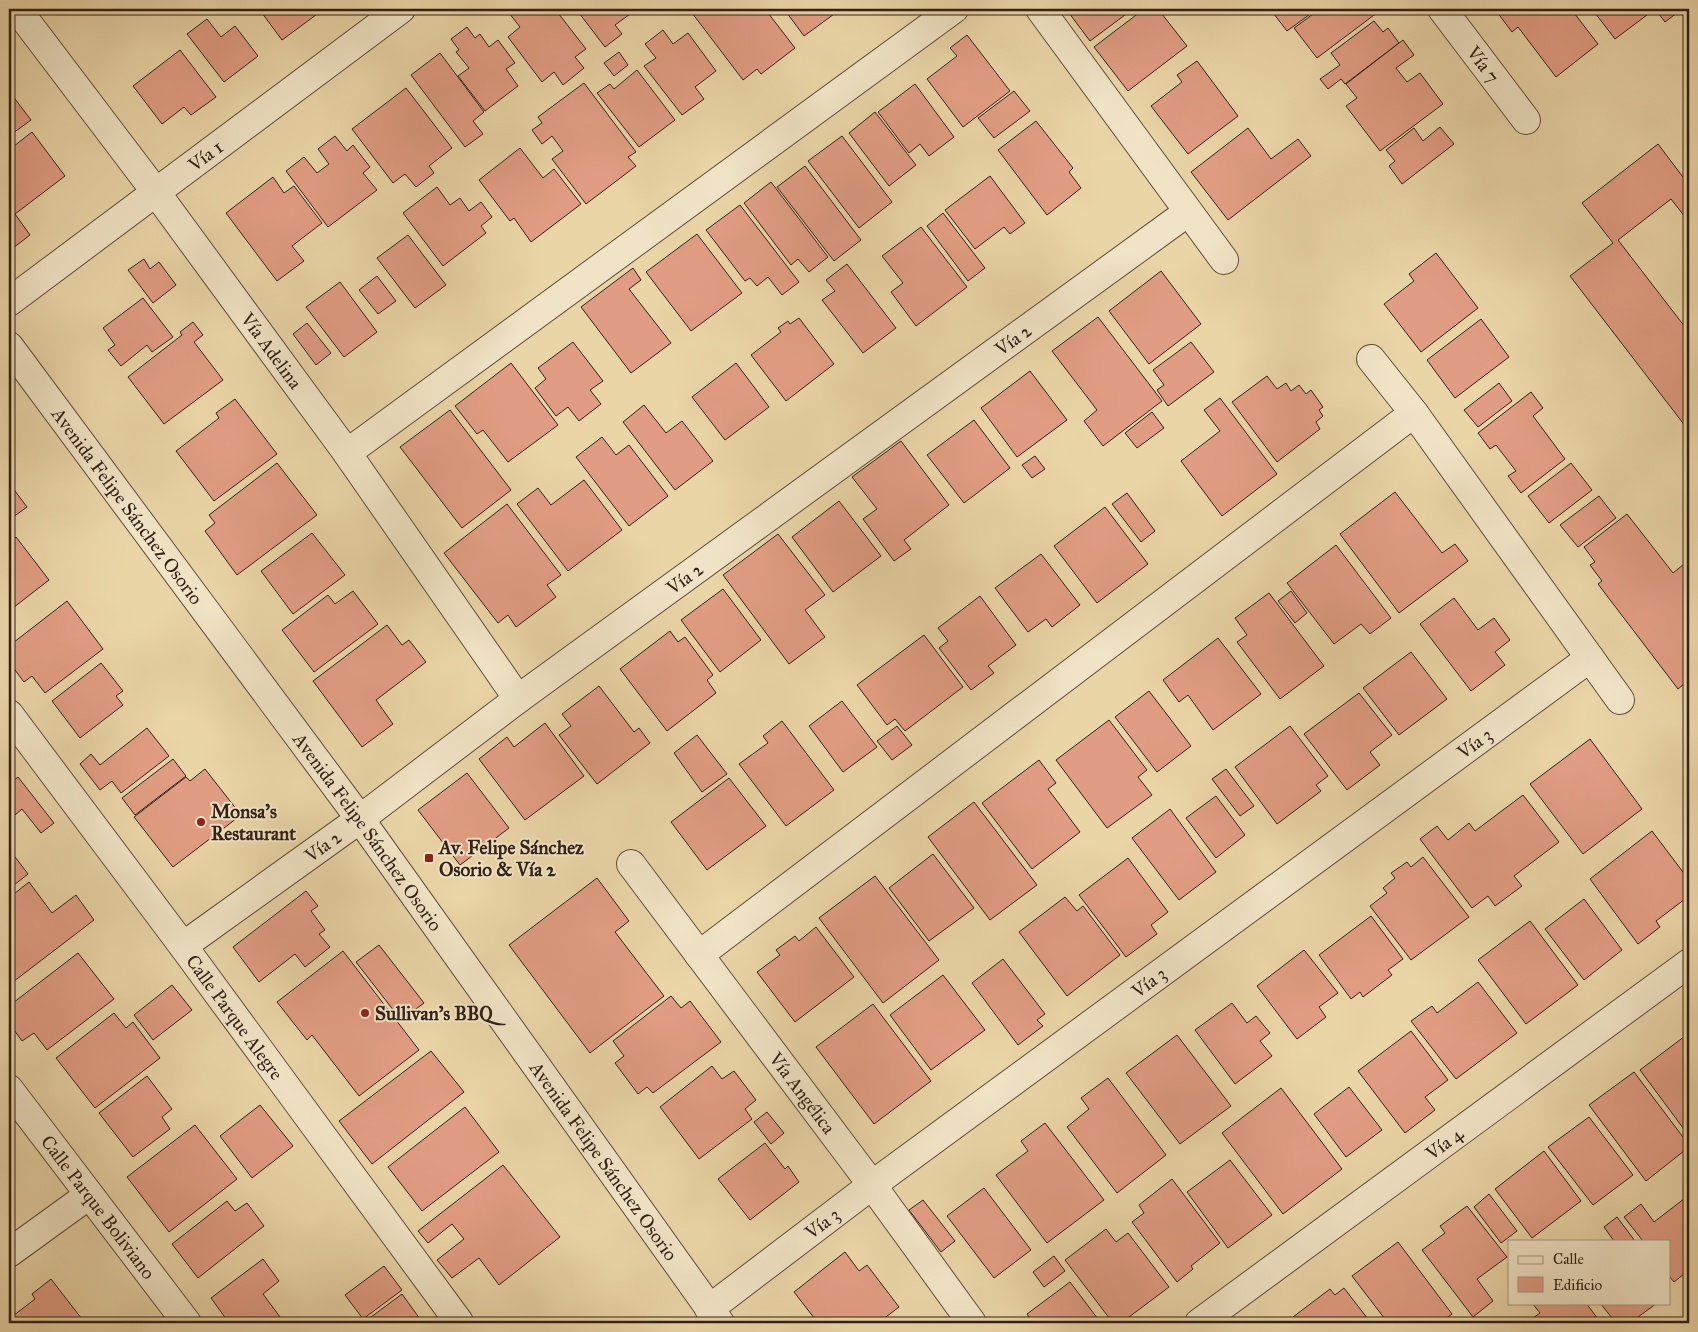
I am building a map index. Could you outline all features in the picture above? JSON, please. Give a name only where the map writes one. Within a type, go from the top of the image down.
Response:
[{"type":"street","name":"Vía Adelina","points":[[17,9],[155,190],[347,453],[518,700]]},
{"type":"street","name":"Vía 1","points":[[9,302],[155,190],[401,9]]},
{"type":"street","points":[[347,453],[954,9]]},
{"type":"street","points":[[1040,9],[1224,260]]},
{"type":"street","name":"Vía 7","points":[[1442,9],[1526,120]]},
{"type":"street","name":"Vía 2","points":[[183,946],[360,819],[518,700],[1188,212]]},
{"type":"street","name":"Avenida Felipe Sánchez Osorio","points":[[9,346],[360,819],[714,1318]]},
{"type":"street","points":[[1371,359],[1414,413],[1620,700]]},
{"type":"street","points":[[699,955],[1414,413]]},
{"type":"street","name":"Vía 3","points":[[714,1318],[872,1185],[1590,658]]},
{"type":"street","name":"Calle Parque Alegre","points":[[9,714],[183,946],[459,1322]]},
{"type":"street","name":"Vía Angélica","points":[[631,864],[872,1185],[972,1323]]},
{"type":"street","name":"Vía 4","points":[[1199,1323],[1689,963]]},
{"type":"street","name":"Calle Parque Boliviano","points":[[9,1089],[187,1323]]},
{"type":"street","points":[[9,1254],[89,1195]]},
{"type":"building","points":[[96,9],[109,9],[101,15]]},
{"type":"building","points":[[259,9],[324,9],[282,40]]},
{"type":"building","points":[[515,9],[555,9],[586,49],[575,57],[584,68],[563,85],[554,72],[542,82],[508,37],[520,27],[509,13]]},
{"type":"building","points":[[576,9],[637,9],[615,25],[622,34],[605,47]]},
{"type":"building","points":[[689,9],[765,9],[795,48],[761,74],[757,69],[743,80]]},
{"type":"building","points":[[784,9],[841,9],[804,36]]},
{"type":"building","points":[[1066,9],[1133,9],[1090,41]]},
{"type":"building","points":[[1144,9],[1158,9],[1187,46],[1128,91],[1094,47]]},
{"type":"building","points":[[1270,9],[1317,9],[1287,31]]},
{"type":"building","points":[[1320,9],[1382,9],[1317,58],[1294,28]]},
{"type":"building","points":[[1501,9],[1571,9],[1598,44],[1556,77],[1518,27],[1512,32],[1497,12]]},
{"type":"building","points":[[1592,9],[1655,9],[1615,39]]},
{"type":"building","points":[[1655,9],[1682,9],[1665,22]]},
{"type":"building","points":[[207,19],[221,37],[235,26],[258,56],[224,82],[187,34]]},
{"type":"building","points":[[1374,21],[1383,32],[1388,28],[1399,43],[1345,84],[1341,79],[1328,89],[1320,79],[1340,65],[1331,53]]},
{"type":"building","points":[[467,27],[475,38],[480,34],[489,47],[498,40],[515,63],[506,69],[518,86],[485,111],[458,76],[469,68],[456,52],[459,50],[451,39]]},
{"type":"building","points":[[663,30],[673,44],[688,33],[716,71],[695,87],[704,99],[682,115],[644,66],[656,58],[645,44]]},
{"type":"building","points":[[967,35],[1010,91],[963,127],[927,79],[957,56],[950,48]]},
{"type":"building","points":[[1403,40],[1414,55],[1396,68],[1407,82],[1420,73],[1443,104],[1380,151],[1346,106],[1357,98],[1346,84]]},
{"type":"building","points":[[180,50],[216,97],[191,115],[184,107],[162,124],[133,86]]},
{"type":"building","points":[[619,52],[628,65],[614,76],[604,63]]},
{"type":"building","points":[[440,53],[484,112],[473,121],[483,134],[465,147],[411,75]]},
{"type":"building","points":[[1197,61],[1238,116],[1188,154],[1151,106],[1182,82],[1177,75]]},
{"type":"building","points":[[637,70],[675,120],[639,147],[597,93],[610,84],[614,89]]},
{"type":"building","points":[[584,83],[636,152],[628,157],[636,166],[586,204],[552,159],[563,151],[552,136],[542,144],[532,130],[542,123],[538,117]]},
{"type":"building","points":[[915,84],[954,137],[929,156],[920,144],[909,153],[878,112]]},
{"type":"building","points":[[406,88],[452,148],[429,166],[434,173],[416,187],[405,174],[393,183],[352,129]]},
{"type":"building","points":[[9,91],[31,120],[9,136]]},
{"type":"building","points":[[1014,91],[1030,111],[994,138],[978,118]]},
{"type":"building","points":[[875,112],[916,165],[889,186],[849,133]]},
{"type":"building","points":[[1036,121],[1073,168],[1069,172],[1081,188],[1047,215],[998,150]]},
{"type":"building","points":[[1440,127],[1454,144],[1402,184],[1389,166],[1395,161],[1386,150],[1414,128],[1423,141]]},
{"type":"building","points":[[1248,128],[1271,159],[1298,139],[1311,156],[1228,220],[1191,172]]},
{"type":"building","points":[[32,132],[65,176],[15,214],[30,235],[9,251],[9,150]]},
{"type":"building","points":[[335,136],[347,151],[353,145],[370,167],[363,173],[377,190],[328,227],[286,171],[304,157],[317,173],[329,164],[318,149]]},
{"type":"building","points":[[842,136],[892,202],[859,228],[808,161]]},
{"type":"building","points":[[1658,144],[1689,185],[1689,222],[1671,199],[1618,240],[1685,327],[1689,324],[1689,431],[1570,276],[1613,243],[1582,203]]},
{"type":"building","points":[[520,148],[543,178],[554,169],[581,204],[531,242],[514,218],[510,221],[479,180]]},
{"type":"building","points":[[805,166],[861,240],[834,261],[777,187]]},
{"type":"building","points":[[990,176],[1025,223],[1010,234],[1004,227],[975,249],[945,210]]},
{"type":"building","points":[[273,177],[284,193],[294,186],[322,223],[292,246],[304,261],[277,281],[226,213]]},
{"type":"building","points":[[771,182],[828,257],[809,272],[798,259],[791,265],[744,203]]},
{"type":"building","points":[[437,187],[450,205],[460,198],[469,211],[481,202],[492,217],[481,226],[486,233],[443,266],[403,213]]},
{"type":"building","points":[[740,205],[799,282],[782,295],[768,277],[757,286],[750,278],[745,281],[706,230]]},
{"type":"building","points":[[943,213],[985,268],[968,281],[927,226]]},
{"type":"building","points":[[921,227],[967,287],[916,326],[891,292],[903,283],[882,256]]},
{"type":"building","points":[[697,234],[742,293],[691,331],[646,272]]},
{"type":"building","points":[[408,235],[446,285],[415,308],[377,258]]},
{"type":"building","points":[[1436,253],[1478,308],[1421,352],[1384,304],[1414,281],[1409,274]]},
{"type":"building","points":[[144,259],[150,269],[159,262],[176,285],[153,303],[128,270]]},
{"type":"building","points":[[847,264],[896,328],[863,353],[822,300],[835,291],[826,280]]},
{"type":"building","points":[[633,268],[641,280],[629,289],[671,343],[631,373],[581,307]]},
{"type":"building","points":[[1161,271],[1201,324],[1149,364],[1109,311]]},
{"type":"building","points":[[377,276],[396,301],[378,314],[359,290]]},
{"type":"building","points":[[340,282],[377,332],[344,357],[306,307]]},
{"type":"building","points":[[143,298],[173,337],[152,352],[147,345],[121,366],[108,350],[115,345],[103,328]]},
{"type":"building","points":[[1098,317],[1162,401],[1103,446],[1084,421],[1097,410],[1052,351]]},
{"type":"building","points":[[799,318],[834,364],[786,401],[751,355],[781,332],[778,328],[788,321],[790,324]]},
{"type":"building","points":[[1481,319],[1509,357],[1455,398],[1427,360]]},
{"type":"building","points":[[193,322],[203,335],[194,342],[223,380],[164,424],[128,377],[182,335],[180,332]]},
{"type":"building","points":[[307,323],[331,353],[316,365],[293,334]]},
{"type":"building","points":[[573,342],[603,381],[590,390],[601,404],[579,421],[568,407],[556,416],[535,388],[546,379],[538,368]]},
{"type":"building","points":[[1191,342],[1214,372],[1168,406],[1157,390],[1164,385],[1153,370]]},
{"type":"building","points":[[511,363],[558,425],[508,462],[483,430],[477,434],[455,406]]},
{"type":"building","points":[[736,363],[769,407],[725,440],[692,397]]},
{"type":"building","points":[[1030,371],[1067,420],[1017,457],[981,408]]},
{"type":"building","points":[[1267,376],[1277,389],[1286,383],[1291,391],[1299,385],[1306,394],[1311,390],[1323,407],[1319,410],[1323,416],[1316,422],[1320,429],[1277,462],[1232,402]]},
{"type":"building","points":[[1499,383],[1512,401],[1478,427],[1464,410]]},
{"type":"building","points":[[1531,392],[1543,408],[1533,416],[1565,459],[1521,493],[1508,476],[1516,471],[1496,445],[1490,449],[1478,433]]},
{"type":"building","points":[[1220,398],[1277,474],[1222,516],[1181,461],[1220,431],[1204,410]]},
{"type":"building","points":[[235,399],[277,454],[214,501],[176,451],[219,418],[216,413]]},
{"type":"building","points":[[644,405],[666,433],[682,421],[713,461],[675,490],[623,422]]},
{"type":"building","points":[[450,410],[511,490],[462,528],[400,447]]},
{"type":"building","points":[[1152,412],[1164,428],[1137,448],[1125,433]]},
{"type":"building","points":[[974,420],[1010,468],[964,503],[927,455]]},
{"type":"building","points":[[602,437],[616,455],[629,445],[668,496],[629,526],[576,457]]},
{"type":"building","points":[[901,441],[949,505],[904,540],[911,549],[894,561],[863,519],[877,509],[852,477]]},
{"type":"building","points":[[1035,456],[1045,469],[1032,478],[1022,465]]},
{"type":"building","points":[[277,463],[317,515],[237,575],[205,531],[215,523],[209,515]]},
{"type":"building","points":[[1571,463],[1592,490],[1549,523],[1528,496]]},
{"type":"building","points":[[584,480],[622,530],[568,571],[517,504],[538,488],[551,505]]},
{"type":"building","points":[[9,483],[27,507],[9,520]]},
{"type":"building","points":[[1395,492],[1442,553],[1455,544],[1468,561],[1399,613],[1340,534]]},
{"type":"building","points":[[1127,493],[1155,531],[1141,542],[1112,504]]},
{"type":"building","points":[[1599,496],[1616,518],[1578,547],[1560,525]]},
{"type":"building","points":[[839,501],[881,556],[833,592],[792,537]]},
{"type":"building","points":[[507,504],[561,575],[547,585],[556,597],[516,627],[508,615],[498,623],[444,553]]},
{"type":"building","points":[[1105,507],[1148,564],[1097,603],[1054,546]]},
{"type":"building","points":[[1627,514],[1673,573],[1689,560],[1689,680],[1678,689],[1598,584],[1602,581],[1590,565],[1595,562],[1584,547]]},
{"type":"building","points":[[312,533],[345,575],[293,614],[261,571]]},
{"type":"building","points":[[778,534],[825,595],[805,610],[825,637],[789,664],[723,575]]},
{"type":"building","points":[[16,537],[49,580],[9,611],[9,543]]},
{"type":"building","points":[[1336,545],[1391,618],[1370,634],[1361,624],[1334,644],[1287,583]]},
{"type":"building","points":[[1041,554],[1080,605],[1052,627],[1046,619],[1028,632],[995,588]]},
{"type":"building","points":[[723,589],[761,640],[720,672],[681,620]]},
{"type":"building","points":[[353,591],[378,624],[314,672],[282,630],[328,595],[335,604]]},
{"type":"building","points":[[1291,591],[1307,613],[1295,623],[1278,601]]},
{"type":"building","points":[[1269,593],[1324,666],[1280,699],[1237,642],[1247,635],[1235,618]]},
{"type":"building","points":[[980,596],[1016,645],[988,666],[994,673],[971,690],[939,648],[948,641],[938,628]]},
{"type":"building","points":[[1454,598],[1478,630],[1494,618],[1510,640],[1495,652],[1505,665],[1471,691],[1420,624]]},
{"type":"building","points":[[67,601],[103,649],[45,693],[32,676],[24,682],[9,662],[9,646]]},
{"type":"building","points":[[387,625],[402,645],[409,640],[426,662],[376,700],[393,724],[362,747],[313,681]]},
{"type":"building","points":[[670,631],[678,642],[685,637],[713,675],[707,680],[716,693],[667,731],[620,669]]},
{"type":"building","points":[[924,635],[963,687],[905,731],[895,719],[887,725],[857,685]]},
{"type":"building","points":[[1218,638],[1261,694],[1213,730],[1188,695],[1179,702],[1163,680]]},
{"type":"building","points":[[1411,652],[1447,699],[1399,735],[1363,688]]},
{"type":"building","points":[[101,663],[123,691],[116,696],[123,705],[80,738],[52,701]]},
{"type":"building","points":[[599,686],[634,732],[639,728],[650,743],[597,784],[559,735],[571,726],[562,714]]},
{"type":"building","points":[[1149,691],[1191,746],[1157,772],[1115,717]]},
{"type":"building","points":[[1359,693],[1392,735],[1370,752],[1380,765],[1347,790],[1304,734]]},
{"type":"building","points":[[842,701],[877,747],[843,772],[809,726]]},
{"type":"building","points":[[1109,720],[1147,770],[1138,777],[1152,795],[1107,828],[1056,760]]},
{"type":"building","points":[[782,721],[834,790],[786,826],[739,764],[768,743],[763,736]]},
{"type":"building","points":[[545,723],[584,776],[525,820],[479,759],[507,737],[514,747]]},
{"type":"building","points":[[897,726],[912,745],[892,760],[877,741]]},
{"type":"building","points":[[1290,726],[1328,776],[1316,785],[1321,791],[1277,824],[1235,767]]},
{"type":"building","points":[[147,728],[169,756],[121,793],[112,781],[100,790],[80,764],[91,754],[100,765]]},
{"type":"building","points":[[697,735],[727,774],[702,792],[674,753]]},
{"type":"building","points":[[1590,739],[1642,809],[1583,854],[1530,784]]},
{"type":"building","points":[[173,759],[186,776],[135,815],[122,798]]},
{"type":"building","points":[[1039,760],[1056,783],[1048,789],[1080,832],[1032,869],[982,803]]},
{"type":"building","points":[[205,769],[241,815],[173,867],[134,817],[186,777],[190,781]]},
{"type":"building","points":[[1226,769],[1254,806],[1240,816],[1212,779]]},
{"type":"building","points":[[467,773],[509,828],[460,865],[418,810]]},
{"type":"building","points":[[18,777],[54,823],[41,833],[22,809],[15,815],[9,807],[9,784]]},
{"type":"building","points":[[729,778],[766,826],[707,870],[671,822]]},
{"type":"building","points":[[1523,795],[1559,842],[1514,876],[1522,886],[1495,906],[1488,896],[1472,908],[1420,839],[1437,826],[1448,840],[1469,823],[1475,831]]},
{"type":"building","points":[[1216,796],[1245,835],[1216,858],[1186,818]]},
{"type":"building","points":[[974,802],[1037,885],[990,920],[928,837]]},
{"type":"building","points":[[1170,809],[1216,872],[1179,900],[1132,838]]},
{"type":"building","points":[[1652,831],[1689,880],[1689,896],[1656,921],[1660,927],[1638,944],[1590,879]]},
{"type":"building","points":[[9,849],[28,874],[9,889]]},
{"type":"building","points":[[933,854],[974,908],[929,941],[889,888]]},
{"type":"building","points":[[1423,857],[1469,917],[1411,960],[1370,906],[1387,893],[1383,888],[1395,878],[1391,873],[1407,862],[1411,867]]},
{"type":"building","points":[[1128,858],[1168,912],[1151,925],[1157,934],[1126,957],[1079,895]]},
{"type":"building","points":[[875,876],[939,960],[883,1003],[819,918]]},
{"type":"building","points":[[597,878],[629,921],[615,932],[664,996],[590,1053],[509,945]]},
{"type":"building","points":[[29,882],[52,913],[76,895],[94,920],[9,985],[9,898]]},
{"type":"building","points":[[306,891],[318,906],[311,911],[325,930],[319,934],[330,947],[305,967],[295,954],[259,982],[233,947]]},
{"type":"building","points":[[1065,897],[1077,911],[1083,906],[1120,955],[1067,996],[1019,932]]},
{"type":"building","points":[[1584,899],[1622,950],[1584,980],[1545,929]]},
{"type":"building","points":[[1371,916],[1403,959],[1388,970],[1392,975],[1363,997],[1360,992],[1351,999],[1319,955]]},
{"type":"building","points":[[1530,921],[1578,985],[1526,1024],[1478,960]]},
{"type":"building","points":[[816,927],[854,977],[795,1022],[757,972],[780,955],[776,950],[795,936],[799,941]]},
{"type":"building","points":[[379,945],[424,1003],[401,1020],[356,962]]},
{"type":"building","points":[[1304,950],[1338,993],[1319,1007],[1326,1017],[1297,1039],[1257,986]]},
{"type":"building","points":[[343,951],[419,1050],[359,1096],[312,1035],[307,1040],[277,1002]]},
{"type":"building","points":[[78,953],[114,999],[47,1050],[34,1033],[22,1041],[9,1023],[9,1006]]},
{"type":"building","points":[[1003,959],[1045,1014],[1037,1020],[1043,1026],[1018,1045],[972,983]]},
{"type":"building","points":[[943,975],[985,1030],[931,1070],[890,1015]]},
{"type":"building","points":[[1478,982],[1517,1033],[1456,1079],[1411,1021],[1432,1006],[1437,1013]]},
{"type":"building","points":[[172,985],[192,1010],[153,1040],[134,1015]]},
{"type":"building","points":[[671,996],[681,1008],[690,1001],[721,1042],[653,1093],[647,1087],[638,1094],[615,1063],[624,1056],[613,1041]]},
{"type":"building","points":[[1232,1003],[1247,1023],[1256,1016],[1270,1033],[1260,1041],[1272,1056],[1235,1084],[1195,1030]]},
{"type":"building","points":[[873,1004],[931,1081],[874,1124],[816,1047]]},
{"type":"building","points":[[114,1013],[126,1028],[133,1022],[160,1058],[95,1108],[56,1058]]},
{"type":"building","points":[[1411,1031],[1448,1080],[1425,1097],[1435,1110],[1405,1133],[1358,1071]]},
{"type":"building","points":[[1689,1033],[1689,1136],[1640,1070]]},
{"type":"building","points":[[1177,1035],[1231,1106],[1180,1144],[1126,1073]]},
{"type":"building","points":[[431,1051],[464,1092],[372,1164],[339,1121]]},
{"type":"building","points":[[712,1066],[722,1079],[734,1071],[756,1100],[745,1109],[752,1119],[699,1159],[660,1107]]},
{"type":"building","points":[[1634,1072],[1689,1145],[1689,1147],[1646,1181],[1589,1105]]},
{"type":"building","points":[[147,1076],[172,1109],[162,1117],[170,1129],[133,1157],[99,1113]]},
{"type":"building","points":[[1108,1078],[1166,1155],[1117,1193],[1067,1127],[1089,1109],[1081,1098]]},
{"type":"building","points":[[1349,1087],[1382,1130],[1346,1157],[1314,1114]]},
{"type":"building","points":[[1281,1088],[1342,1169],[1283,1214],[1222,1133]]},
{"type":"building","points":[[260,1105],[293,1146],[252,1178],[220,1136]]},
{"type":"building","points":[[465,1107],[499,1152],[422,1211],[388,1167]]},
{"type":"building","points":[[767,1112],[784,1133],[771,1144],[754,1122]]},
{"type":"building","points":[[1589,1117],[1633,1175],[1593,1205],[1548,1147]]},
{"type":"building","points":[[1045,1123],[1104,1200],[1047,1243],[996,1175],[1028,1151],[1021,1141]]},
{"type":"building","points":[[195,1125],[237,1179],[169,1232],[127,1177]]},
{"type":"building","points":[[765,1143],[785,1169],[788,1166],[799,1182],[750,1220],[718,1179]]},
{"type":"building","points":[[1544,1151],[1581,1201],[1532,1238],[1495,1189]]},
{"type":"building","points":[[1230,1160],[1272,1215],[1228,1248],[1187,1192]]},
{"type":"building","points":[[503,1165],[560,1237],[499,1285],[479,1258],[452,1278],[437,1260],[464,1239],[452,1224],[428,1243],[418,1231]]},
{"type":"building","points":[[1172,1179],[1220,1243],[1191,1266],[1193,1269],[1177,1282],[1132,1222],[1144,1213],[1139,1205]]},
{"type":"building","points":[[984,1188],[1031,1250],[994,1278],[947,1216]]},
{"type":"building","points":[[1489,1194],[1517,1231],[1501,1243],[1474,1207]]},
{"type":"building","points":[[1689,1195],[1689,1270],[1674,1282],[1670,1277],[1670,1240],[1642,1240],[1624,1217],[1641,1204],[1654,1222]]},
{"type":"building","points":[[923,1200],[955,1241],[941,1252],[909,1210]]},
{"type":"building","points":[[227,1201],[235,1211],[247,1203],[264,1226],[198,1278],[172,1244]]},
{"type":"building","points":[[1467,1206],[1507,1257],[1477,1279],[1493,1301],[1473,1317],[1422,1250],[1445,1233],[1440,1226]]},
{"type":"building","points":[[1617,1217],[1634,1240],[1613,1240],[1604,1227]]},
{"type":"building","points":[[1106,1229],[1116,1242],[1128,1233],[1169,1287],[1121,1323],[1113,1323],[1065,1260]]},
{"type":"building","points":[[1398,1242],[1452,1314],[1440,1323],[1388,1323],[1352,1276]]},
{"type":"building","points":[[845,1252],[859,1271],[867,1265],[899,1307],[878,1323],[818,1323],[794,1292]]},
{"type":"building","points":[[1054,1256],[1065,1271],[1044,1287],[1033,1272]]},
{"type":"building","points":[[263,1259],[279,1281],[263,1294],[283,1321],[280,1323],[229,1323],[211,1298]]},
{"type":"building","points":[[384,1266],[402,1290],[363,1319],[345,1295]]},
{"type":"building","points":[[51,1279],[85,1323],[12,1323],[9,1319],[35,1299],[32,1294]]},
{"type":"building","points":[[1070,1282],[1101,1323],[1033,1323],[1027,1314]]},
{"type":"building","points":[[1344,1288],[1371,1323],[1298,1323],[1293,1317],[1330,1289],[1335,1295]]},
{"type":"building","points":[[402,1294],[420,1319],[414,1323],[363,1323]]},
{"type":"building","points":[[1533,1304],[1587,1304],[1601,1323],[1526,1323],[1540,1313]]},
{"type":"building","points":[[1601,1304],[1656,1304],[1630,1323],[1616,1323]]},
{"type":"place","name":"Monsa's Restaurant","points":[[201,822]]},
{"type":"place","name":"Av. Felipe Sánchez Osorio & Vía 2","points":[[429,858]]},
{"type":"place","name":"Sullivan's BBQ","points":[[365,1013]]}]
